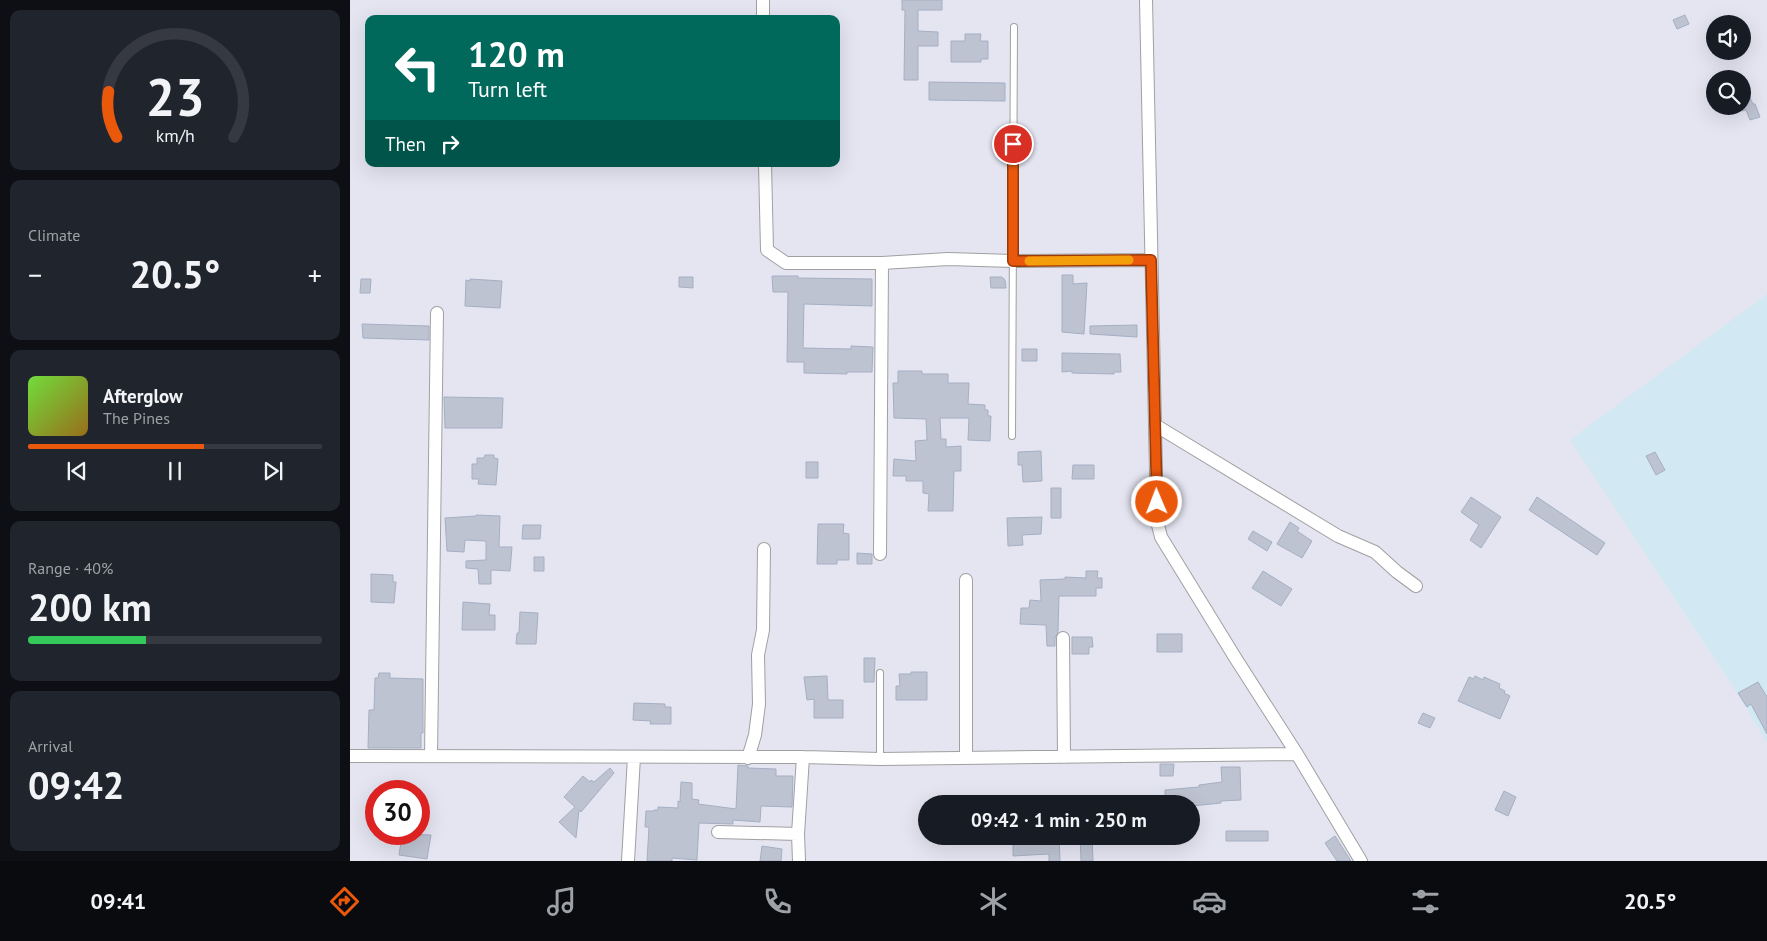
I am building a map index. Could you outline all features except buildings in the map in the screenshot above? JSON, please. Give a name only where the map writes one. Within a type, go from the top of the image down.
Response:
[{"type":"street","points":[[763,0],[763,15]]},
{"type":"street","points":[[1146,0],[1157,521],[1161,537],[1297,754],[1361,861]]},
{"type":"street","points":[[766,167],[767,250],[786,263],[882,263],[948,259],[1013,261],[1151,260]]},
{"type":"street","points":[[880,554],[882,263]]},
{"type":"street","points":[[431,756],[437,313]]},
{"type":"street","points":[[1155,425],[1338,536],[1375,552],[1416,586]]},
{"type":"street","points":[[748,758],[755,735],[759,704],[758,655],[763,630],[764,549]]},
{"type":"street","points":[[966,580],[966,757]]},
{"type":"street","points":[[1063,638],[1064,757]]},
{"type":"street","points":[[350,756],[803,757],[880,759],[1297,754]]},
{"type":"street","points":[[628,861],[634,757]]},
{"type":"street","points":[[799,861],[798,834],[803,757]]},
{"type":"street","points":[[718,832],[798,834]]},
{"type":"lane","points":[[1012,436],[1014,27]]},
{"type":"lane","points":[[880,673],[880,759]]},
{"type":"shaded area","points":[[1767,294],[1767,743],[1737,693],[1570,440]]},
{"type":"slow traffic","points":[[1029,261],[1129,260]]},
{"type":"route","points":[[1013,144],[1013,261],[1151,260],[1157,502]]}]
